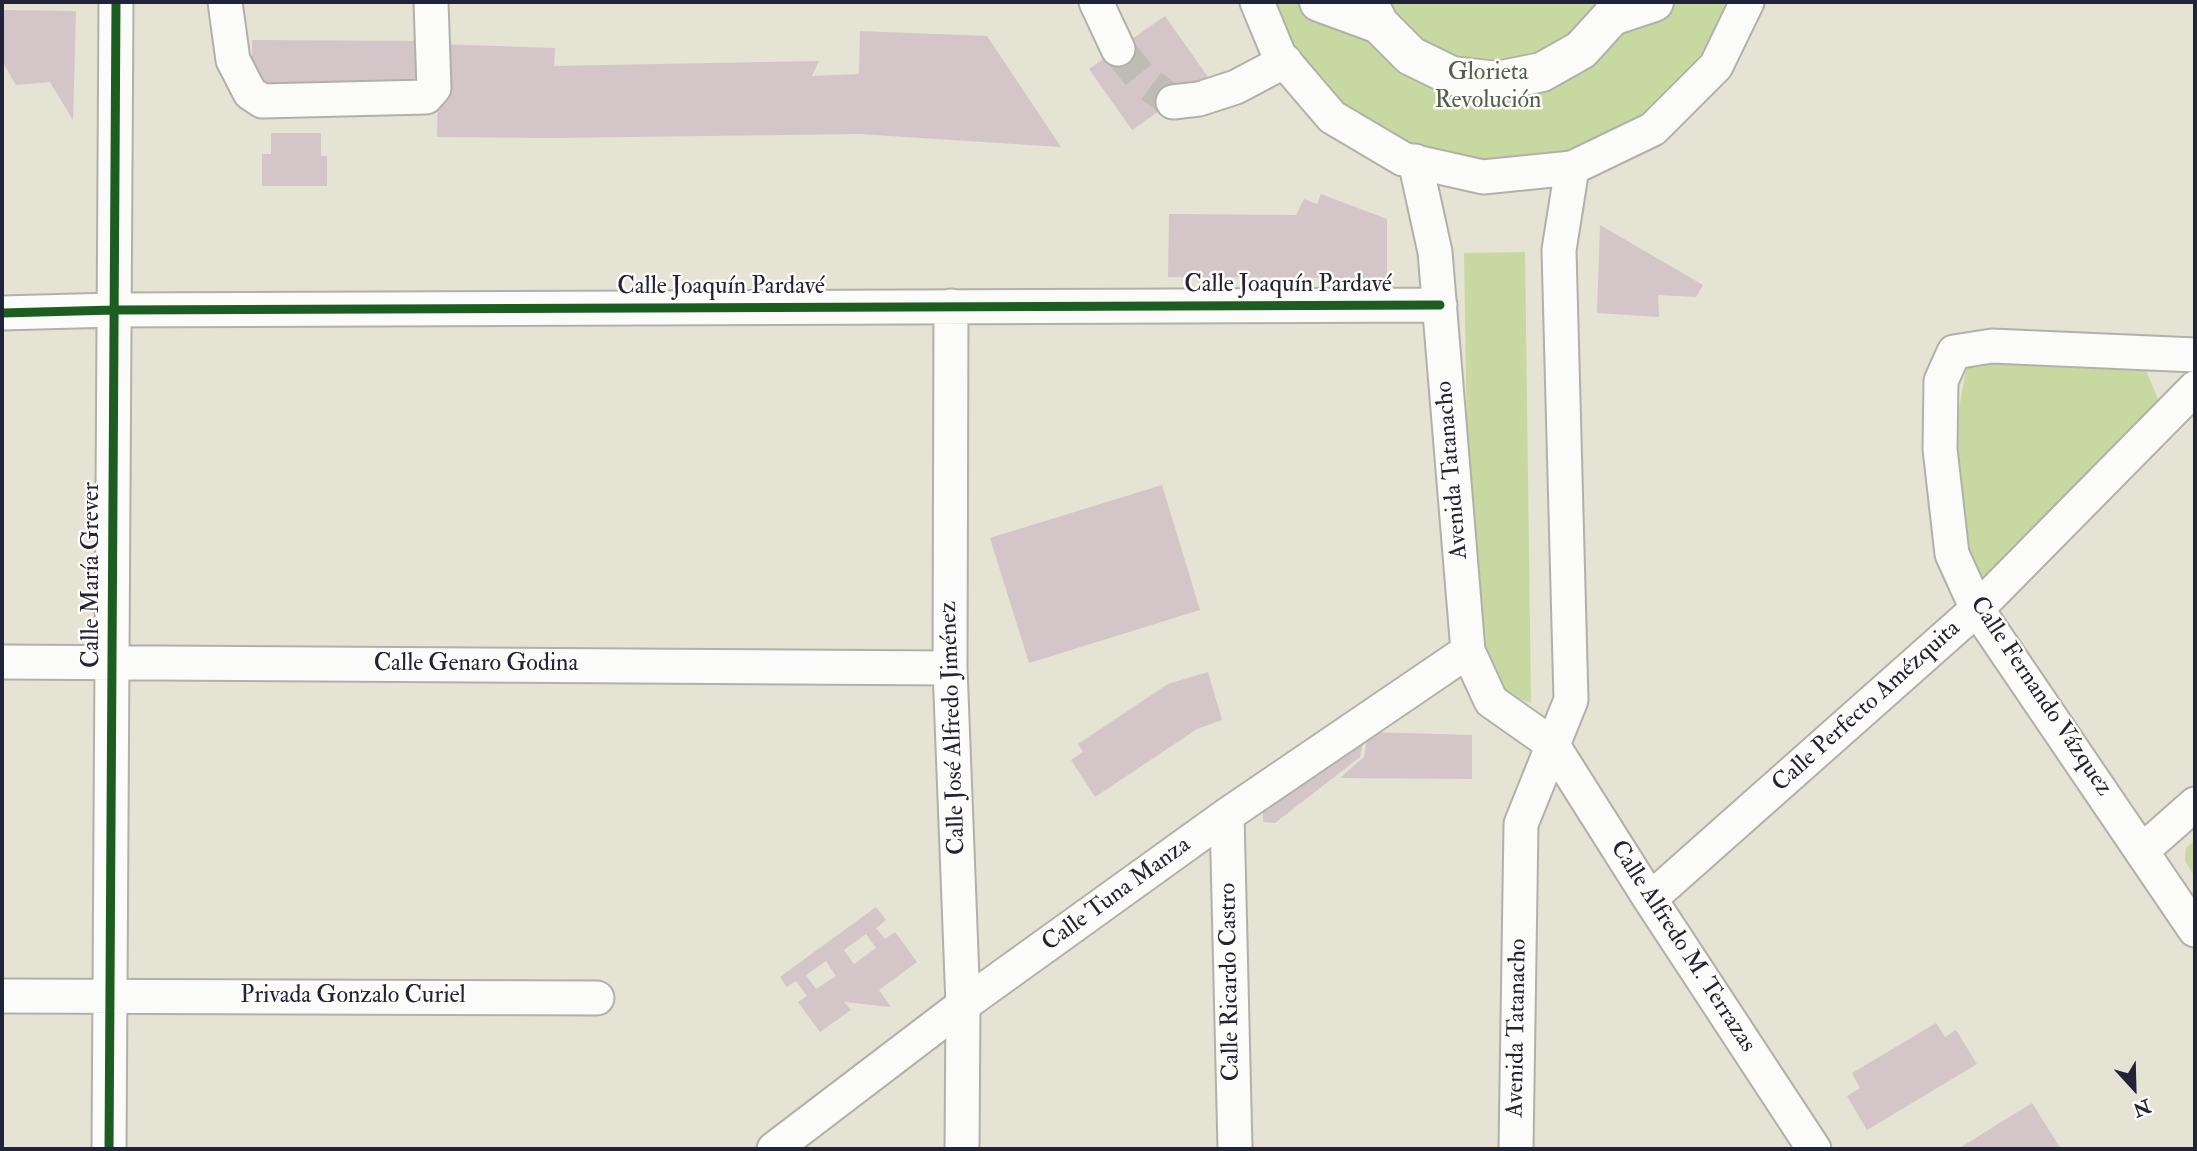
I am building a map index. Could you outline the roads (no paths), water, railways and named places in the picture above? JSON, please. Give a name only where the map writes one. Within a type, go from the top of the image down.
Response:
[{"type":"main road","points":[[1319,2],[1373,13],[1412,56],[1452,76],[1497,81],[1542,72],[1581,50],[1616,9],[1654,2]]},
{"type":"street","name":"Calle María Grever","points":[[109,1149],[116,2]]},
{"type":"street","points":[[225,2],[233,60],[250,93],[262,101],[426,97],[434,88],[431,2]]},
{"type":"street","points":[[1096,2],[1118,48]]},
{"type":"street","points":[[1257,2],[1279,55],[1332,117],[1403,159],[1483,177],[1572,168],[1653,129],[1716,66],[1746,2]]},
{"type":"street","points":[[1173,102],[1199,99],[1236,88],[1285,61]]},
{"type":"street","name":"Avenida Tatanacho","points":[[1415,161],[1435,252],[1468,651],[1492,701],[1552,744]]},
{"type":"street","name":"Avenida Tatanacho","points":[[1516,1149],[1521,824],[1571,700],[1559,250],[1572,168]]},
{"type":"street","name":"Calle Joaquín Pardavé","points":[[2,313],[114,310],[1440,305]]},
{"type":"street","name":"Calle José Alfredo Jiménez","points":[[951,306],[950,668],[963,1005],[962,1149]]},
{"type":"street","name":"Calle Fernando Vázquez","points":[[2195,355],[1992,346],[1954,352],[1941,381],[1940,449],[1952,554],[1977,609],[2195,930]]},
{"type":"street","name":"Calle Perfecto Amézquita","points":[[1650,899],[1977,609],[2195,388]]},
{"type":"street","name":"Calle Tuna Manza","points":[[774,1149],[963,1005],[1227,815],[1468,651]]},
{"type":"street","name":"Calle Genaro Godina","points":[[2,662],[950,668]]},
{"type":"street","name":"Calle Alfredo M. Terrazas","points":[[1552,744],[1814,1149]]},
{"type":"street","points":[[2143,850],[2195,803]]},
{"type":"street","name":"Calle Ricardo Castro","points":[[1227,815],[1235,1149]]},
{"type":"street","name":"Privada Gonzalo Curiel","points":[[2,996],[597,998]]},
{"type":"tunnel","points":[[1118,49],[1142,79],[1173,102]]},
{"type":"park label","name":"Glorieta Revolución","points":[[1488,88]]}]
